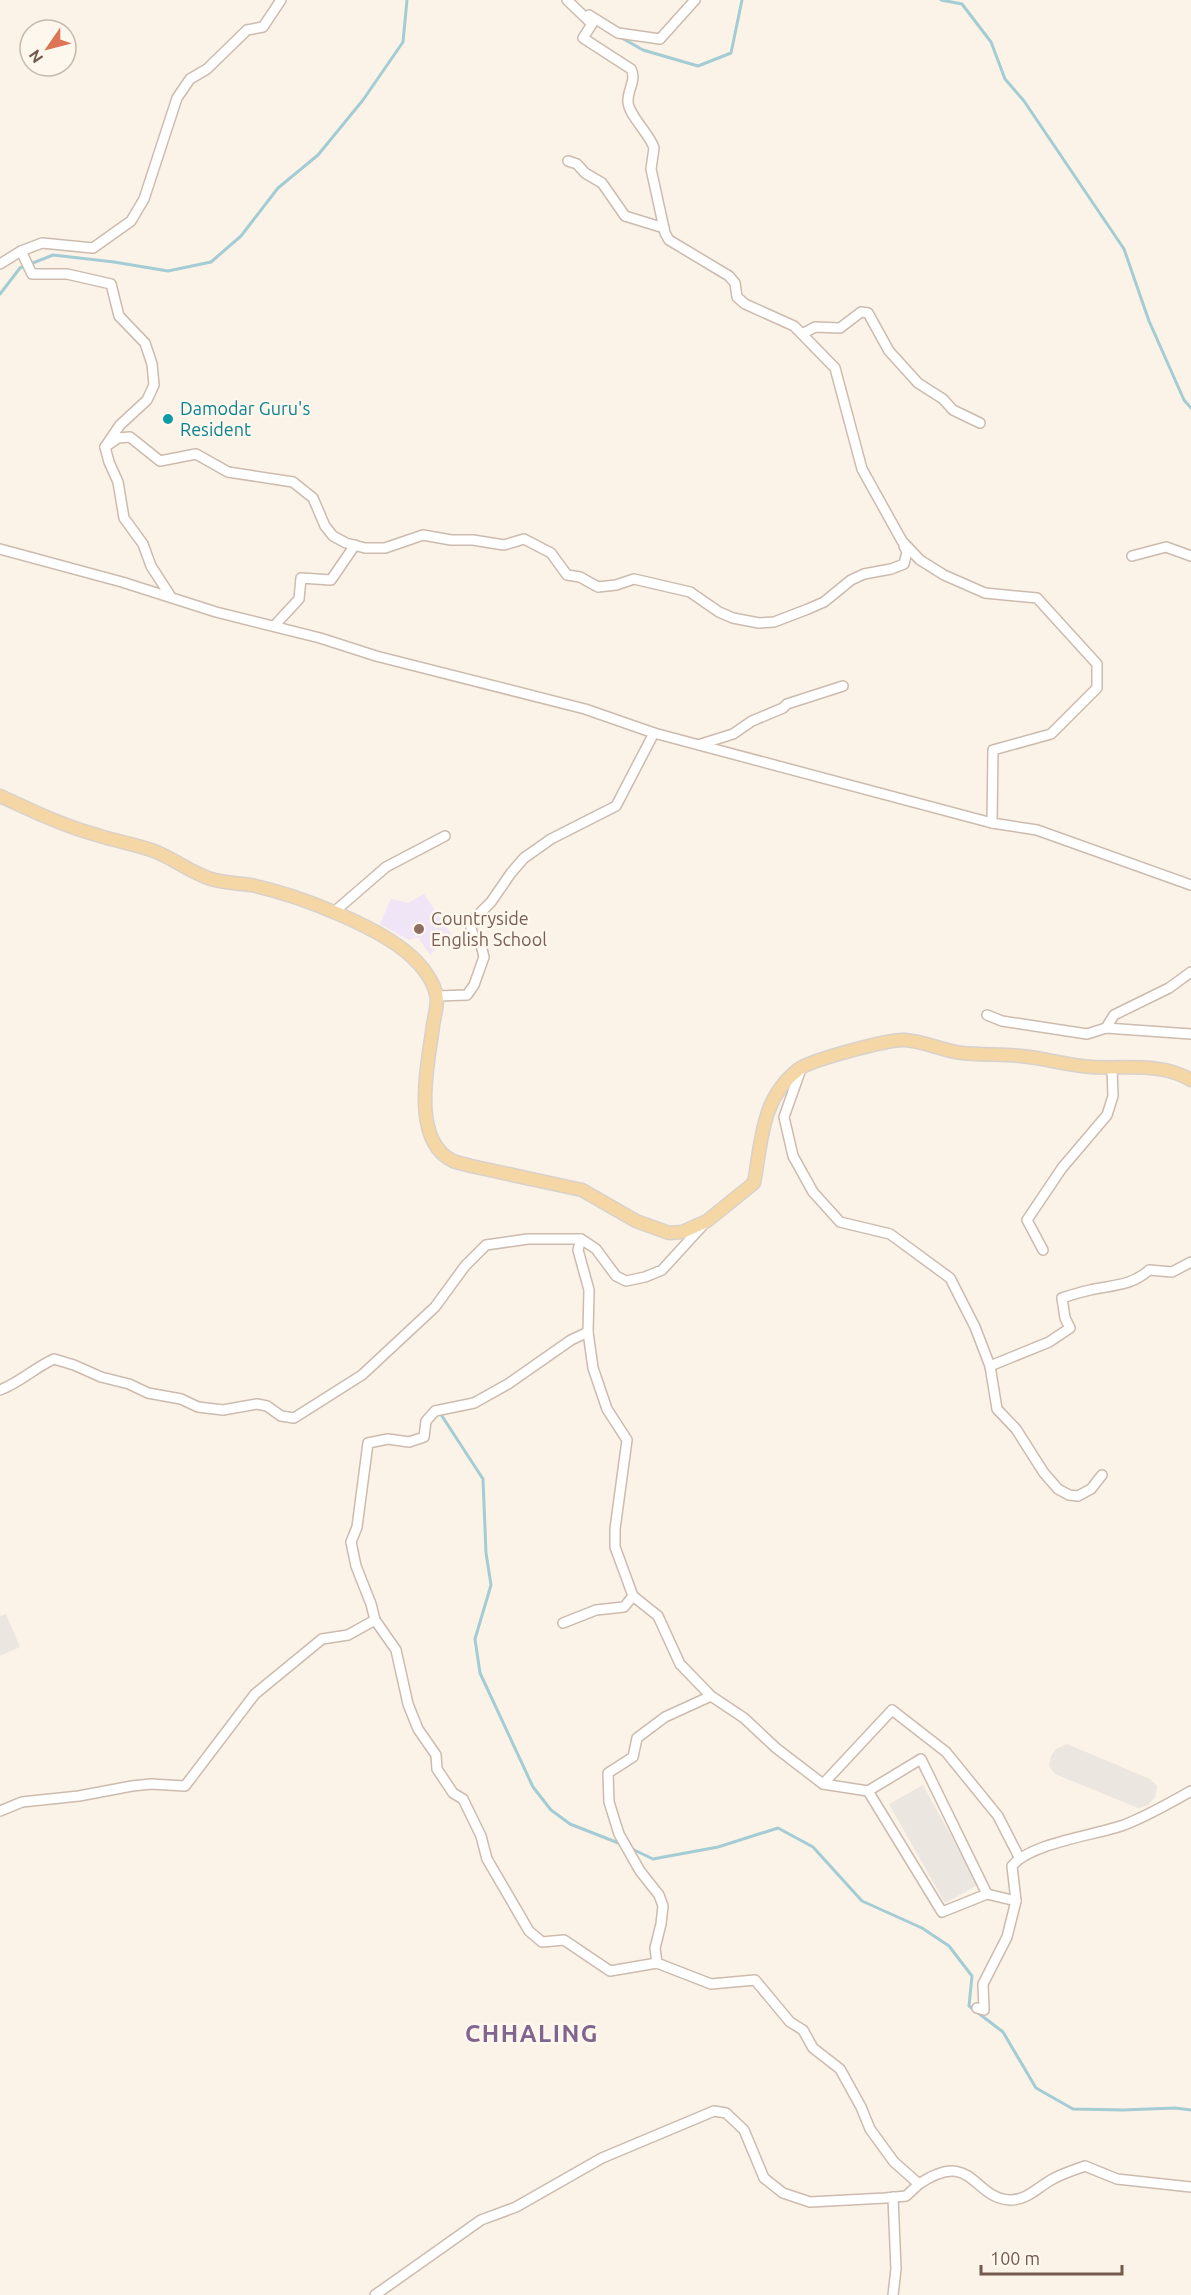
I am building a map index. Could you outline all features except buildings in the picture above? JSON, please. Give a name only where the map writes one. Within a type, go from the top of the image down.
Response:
[{"type":"main road","points":[[0,796],[39,814],[95,835],[154,851],[210,879],[272,891],[334,912],[379,933],[396,944],[418,963],[431,981],[437,996],[427,1074],[425,1113],[430,1135],[438,1149],[452,1161],[582,1190],[636,1221],[669,1233],[682,1232],[707,1221],[754,1183],[764,1120],[782,1084],[802,1067],[880,1044],[904,1040],[960,1053],[1022,1056],[1091,1067],[1144,1066],[1182,1074],[1191,1080]]},
{"type":"street","points":[[0,264],[21,251],[42,243],[93,248],[131,220],[144,199],[177,98],[190,79],[207,69],[247,30],[263,27],[281,0]]},
{"type":"street","points":[[105,447],[118,438],[130,437],[160,460],[196,454],[228,472],[293,482],[313,498],[325,526],[333,536],[355,545],[385,548],[423,535],[504,545],[524,539],[551,553],[567,575],[580,577],[598,587],[616,585],[634,579],[690,592],[719,612],[759,623],[774,622],[824,602],[851,580],[864,574],[904,564],[907,552],[862,469],[835,368],[794,326],[745,304],[737,297],[735,283],[729,276],[669,240],[664,228],[651,169],[654,148],[628,102],[634,75],[631,69],[583,38],[592,24],[568,0]]},
{"type":"street","points":[[568,0],[618,33],[660,39],[695,0]]},
{"type":"street","points":[[568,161],[577,164],[585,173],[602,183],[625,216],[664,228]]},
{"type":"street","points":[[21,251],[32,274],[67,274],[111,284],[119,316],[145,343],[152,364],[154,385],[147,400],[120,425],[105,447],[118,482],[124,518],[143,544],[151,566],[171,597]]},
{"type":"street","points":[[802,334],[815,327],[840,328],[861,312],[868,313],[889,351],[918,383],[944,399],[953,410],[980,423]]},
{"type":"street","points":[[902,541],[920,560],[985,593],[1037,598],[1097,664],[1097,688],[1051,734],[993,750],[992,823]]},
{"type":"street","points":[[274,626],[299,599],[301,578],[331,580],[355,545]]},
{"type":"street","points":[[1132,556],[1166,547],[1191,556]]},
{"type":"street","points":[[0,549],[376,656],[585,709],[654,733],[698,745],[992,823],[1037,830],[1191,885]]},
{"type":"street","points":[[698,745],[714,742],[733,734],[752,721],[787,705],[843,686]]},
{"type":"street","points":[[437,996],[467,995],[474,985],[484,957],[471,928],[473,920],[491,902],[524,858],[551,839],[616,806],[654,733]]},
{"type":"street","points":[[334,912],[386,867],[445,836]]},
{"type":"street","points":[[1106,1028],[1114,1016],[1169,988],[1191,972]]},
{"type":"street","points":[[987,1015],[1002,1021],[1087,1034],[1106,1028],[1191,1034]]},
{"type":"street","points":[[802,1067],[784,1117],[793,1156],[813,1192],[840,1222],[890,1234],[950,1278],[975,1327],[990,1366],[998,1409],[1016,1429],[1044,1473],[1058,1489],[1069,1495],[1078,1496],[1091,1489],[1102,1475]]},
{"type":"street","points":[[1043,1250],[1027,1220],[1062,1168],[1107,1115],[1113,1096],[1112,1068]]},
{"type":"street","points":[[0,1390],[17,1384],[54,1359],[101,1377],[129,1384],[148,1393],[181,1399],[198,1407],[223,1410],[257,1404],[267,1406],[281,1416],[294,1418],[362,1375],[435,1307],[465,1266],[486,1245],[528,1239],[580,1239],[596,1249],[616,1276],[626,1281],[662,1270],[707,1221]]},
{"type":"street","points":[[580,1239],[578,1250],[589,1290],[588,1332],[593,1368],[607,1409],[627,1440],[615,1529],[615,1547],[633,1596],[658,1616],[680,1664],[711,1696],[744,1718],[776,1748],[823,1784],[868,1791],[921,1759],[987,1894]]},
{"type":"street","points":[[990,1366],[1049,1342],[1070,1328],[1065,1318],[1062,1298],[1130,1283],[1149,1270],[1172,1272],[1191,1262]]},
{"type":"street","points":[[588,1332],[508,1384],[474,1403],[435,1411],[426,1421],[424,1437],[409,1442],[388,1439],[368,1443],[357,1527],[351,1542],[356,1566],[375,1620],[396,1650],[408,1704],[418,1729],[436,1755],[437,1769],[453,1793],[463,1799],[481,1836],[487,1859],[529,1931],[542,1942],[564,1940],[610,1971],[657,1963],[711,1984],[755,1980],[790,2022],[803,2030],[813,2048],[840,2068],[870,2129],[894,2162],[920,2184]]},
{"type":"street","points":[[563,1623],[596,1610],[624,1607],[633,1596]]},
{"type":"street","points":[[0,1811],[22,1802],[79,1796],[132,1786],[151,1784],[185,1786],[255,1694],[322,1639],[348,1635],[375,1620]]},
{"type":"street","points":[[657,1963],[655,1948],[662,1924],[663,1906],[659,1895],[640,1871],[620,1834],[609,1802],[608,1773],[633,1757],[637,1738],[665,1717],[711,1696]]},
{"type":"street","points":[[823,1784],[892,1710],[946,1752],[998,1816],[1019,1857]]},
{"type":"street","points":[[868,1791],[942,1912],[987,1894],[1017,1901]]},
{"type":"street","points":[[977,2008],[984,2010],[983,1984],[1007,1936],[1017,1901],[1012,1866],[1019,1857],[1079,1836],[1124,1825],[1191,1791]]},
{"type":"street","points":[[375,2295],[481,2220],[516,2207],[602,2158],[714,2111],[726,2113],[744,2130],[764,2178],[783,2193],[810,2202],[906,2196],[933,2175],[954,2171],[970,2175],[992,2195],[1008,2200],[1024,2198],[1053,2179],[1085,2166],[1117,2179],[1191,2187]]},
{"type":"street","points":[[892,2295],[896,2269],[893,2197]]},
{"type":"shaded area","name":"Countryside English School","points":[[424,894],[451,934],[430,955],[418,937],[409,940],[380,924],[391,899],[408,903]]},
{"type":"shaded area","points":[[6,1614],[20,1647],[0,1656],[0,1616]]},
{"type":"shaded area","points":[[1067,1744],[1150,1779],[1157,1786],[1155,1797],[1148,1805],[1138,1808],[1055,1774],[1049,1766],[1051,1756],[1056,1749]]},
{"type":"shaded area","points":[[923,1785],[978,1885],[945,1903],[889,1804]]},
{"type":"waterway","points":[[0,294],[20,268],[53,255],[168,271],[211,262],[241,236],[278,188],[318,155],[363,100],[403,42],[407,0]]},
{"type":"waterway","points":[[620,37],[643,50],[698,66],[731,53],[742,0]]},
{"type":"waterway","points":[[941,0],[962,4],[991,42],[1005,79],[1024,101],[1124,249],[1149,321],[1184,400],[1191,408]]},
{"type":"waterway","points":[[440,1413],[483,1479],[486,1553],[491,1585],[475,1639],[480,1673],[533,1787],[551,1810],[570,1824],[621,1844]]},
{"type":"waterway","points":[[630,1848],[653,1859],[718,1847],[778,1828],[813,1847],[862,1901],[922,1928],[949,1946],[972,1976],[969,2006],[1003,2032],[1036,2088],[1073,2109],[1175,2108],[1191,2110]]},
{"type":"place","name":"Damodar Guru's Resident","points":[[168,419]]},
{"type":"place","name":"Countryside English School","points":[[419,929]]},
{"type":"district","name":"CHHALING","points":[[532,2034]]}]
